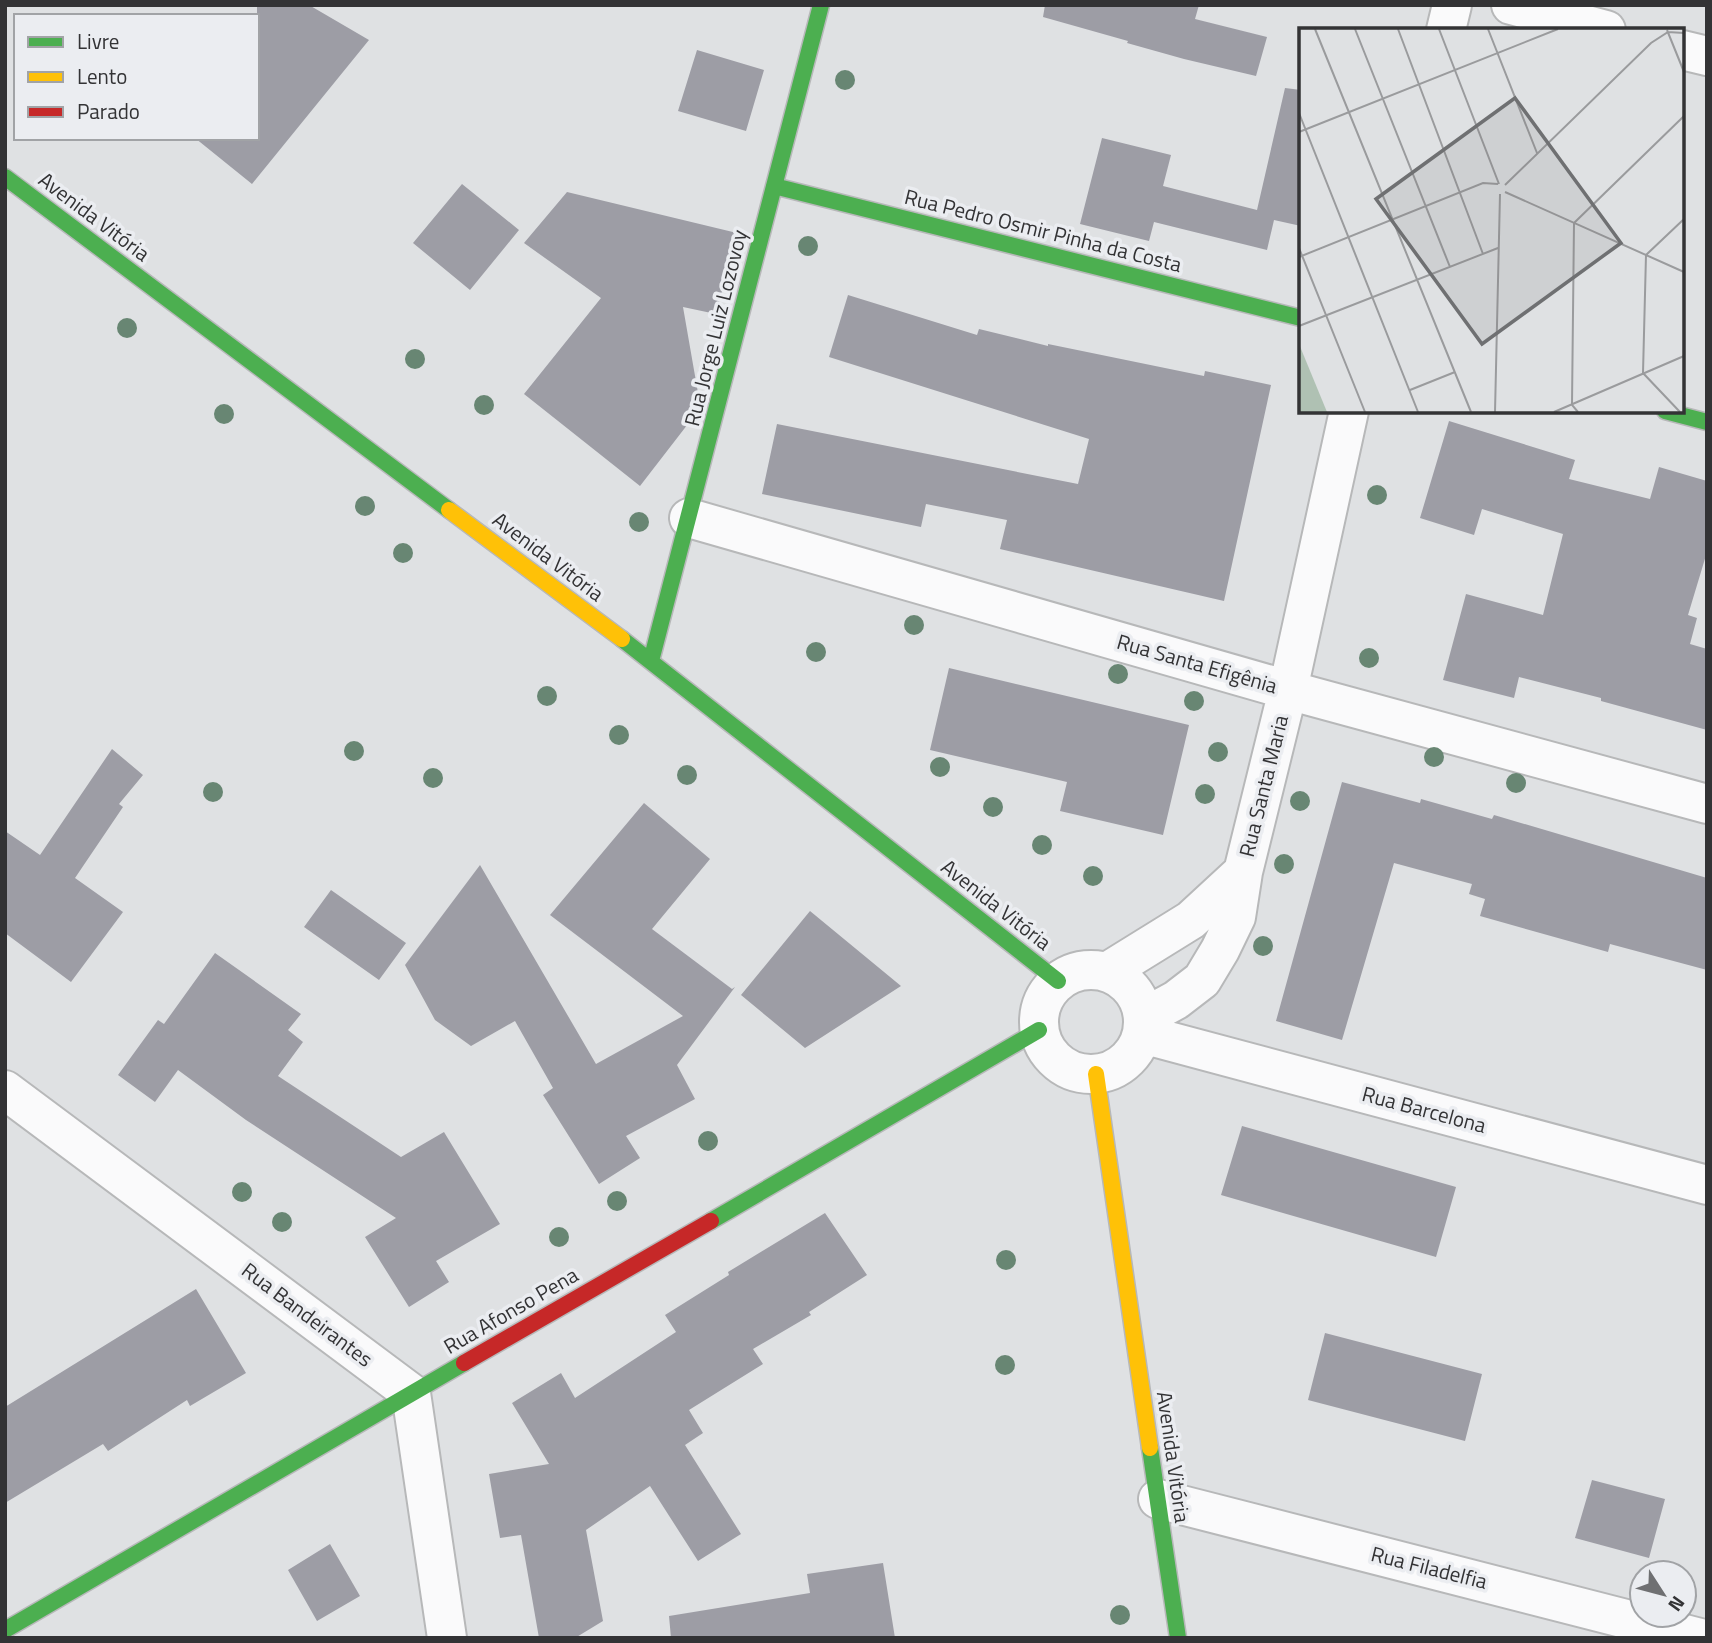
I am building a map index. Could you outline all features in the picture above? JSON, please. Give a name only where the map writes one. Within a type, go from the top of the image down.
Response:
[{"type":"street","name":"Rua Jorge Luiz Lozovoy","points":[[651,661],[821,5]]},
{"type":"street","points":[[1446,28],[1452,5]]},
{"type":"street","points":[[1511,5],[1597,28]]},
{"type":"street","points":[[1684,50],[1707,56]]},
{"type":"street","name":"Avenida Vitória","points":[[5,177],[651,661],[1059,981]]},
{"type":"street","name":"Rua Pedro Osmir Pinha da Costa","points":[[774,186],[1299,317]]},
{"type":"street","name":"Rua Santa Maria","points":[[1107,972],[1191,920],[1243,872],[1288,690],[1349,413]]},
{"type":"street","points":[[1673,413],[1707,422]]},
{"type":"street","name":"Rua Santa Efigênia","points":[[689,518],[1288,690],[1707,804]]},
{"type":"street","points":[[1142,1026],[1202,980],[1236,917],[1243,872]]},
{"type":"street","points":[[1090,969],[1107,972],[1132,989],[1139,1003],[1142,1026],[1130,1056],[1108,1071],[1096,1074],[1079,1073],[1065,1068],[1052,1058],[1043,1044],[1039,1030],[1042,1002],[1049,990],[1073,973],[1090,969]]},
{"type":"street","name":"Rua Barcelona","points":[[1142,1026],[1707,1185]]},
{"type":"street","name":"Rua Afonso Pena","points":[[5,1630],[1039,1030]]},
{"type":"street","name":"Avenida Vitória","points":[[1096,1074],[1178,1638]]},
{"type":"street","name":"Rua Bandeirantes","points":[[5,1090],[411,1393]]},
{"type":"street","points":[[411,1393],[447,1638]]},
{"type":"street","name":"Rua Filadelfia","points":[[1158,1499],[1700,1638]]},
{"type":"building","points":[[257,5],[309,5],[369,40],[252,184],[197,140],[259,140]]},
{"type":"building","points":[[1045,5],[1199,5],[1195,19],[1267,37],[1256,76],[1184,59],[1043,17]]},
{"type":"building","points":[[697,50],[764,70],[746,131],[678,111]]},
{"type":"building","points":[[1285,88],[1299,90],[1299,226],[1274,220],[1267,250],[1154,222],[1149,241],[1080,224],[1102,138],[1171,155],[1163,186],[1257,210]]},
{"type":"building","points":[[462,184],[519,230],[470,290],[413,243]]},
{"type":"building","points":[[567,192],[737,233],[716,314],[683,307],[698,393],[691,420],[640,486],[524,394],[601,298],[524,243]]},
{"type":"building","points":[[848,295],[977,335],[979,329],[1048,346],[1204,376],[1205,371],[1271,385],[1224,601],[1000,549],[1007,520],[926,504],[921,527],[762,494],[777,424],[1078,484],[1089,439],[829,357]]},
{"type":"building","points":[[1449,421],[1575,460],[1569,479],[1650,499],[1659,467],[1707,481],[1707,552],[1688,615],[1697,618],[1690,644],[1707,649],[1707,730],[1519,677],[1514,698],[1443,680],[1466,594],[1543,615],[1563,534],[1482,509],[1474,535],[1420,518]]},
{"type":"building","points":[[949,668],[1189,725],[1163,835],[1060,811],[1067,782],[930,750]]},
{"type":"building","points":[[112,749],[143,775],[119,804],[123,807],[75,878],[123,912],[71,982],[5,933],[5,831],[40,855]]},
{"type":"building","points":[[1342,782],[1420,803],[1421,799],[1492,819],[1494,815],[1707,878],[1707,970],[1610,944],[1608,952],[1480,916],[1485,899],[1469,894],[1472,884],[1394,863],[1342,1040],[1276,1021]]},
{"type":"building","points":[[644,803],[710,859],[652,929],[732,989],[735,987],[677,1065],[695,1099],[626,1136],[640,1158],[599,1184],[543,1095],[553,1088],[515,1021],[471,1046],[435,1020],[405,965],[480,865],[596,1064],[683,1016],[550,915]]},
{"type":"building","points":[[331,890],[406,943],[379,980],[304,927]]},
{"type":"building","points":[[810,911],[901,986],[805,1048],[741,995]]},
{"type":"building","points":[[215,953],[301,1014],[288,1030],[303,1042],[278,1076],[401,1157],[444,1132],[500,1224],[436,1261],[449,1282],[409,1307],[365,1237],[396,1218],[246,1120],[178,1070],[155,1102],[118,1075],[158,1020],[164,1024]]},
{"type":"building","points":[[1242,1126],[1456,1187],[1436,1257],[1221,1195]]},
{"type":"building","points":[[825,1213],[867,1275],[809,1312],[811,1315],[753,1349],[763,1364],[689,1410],[703,1433],[685,1445],[741,1534],[698,1561],[650,1486],[586,1530],[603,1621],[575,1638],[539,1638],[521,1535],[500,1538],[489,1474],[549,1464],[512,1403],[561,1373],[575,1398],[676,1332],[665,1315],[729,1275],[728,1272]]},
{"type":"building","points":[[196,1289],[246,1373],[190,1406],[187,1400],[108,1451],[103,1444],[5,1503],[5,1407]]},
{"type":"building","points":[[1325,1333],[1482,1374],[1465,1441],[1308,1400]]},
{"type":"building","points":[[1592,1480],[1665,1499],[1649,1558],[1575,1538]]},
{"type":"building","points":[[330,1544],[360,1596],[317,1621],[288,1570]]},
{"type":"building","points":[[883,1563],[895,1638],[671,1638],[669,1616],[810,1593],[807,1574]]},
{"type":"traffic: fast","points":[[651,661],[821,5]]},
{"type":"traffic: fast","points":[[5,177],[449,510]]},
{"type":"traffic: fast","points":[[774,186],[1299,317]]},
{"type":"traffic: fast","points":[[1673,413],[1707,422]]},
{"type":"traffic: fast","points":[[622,639],[1058,981]]},
{"type":"traffic: fast","points":[[711,1221],[1039,1030]]},
{"type":"traffic: fast","points":[[5,1630],[464,1363]]},
{"type":"traffic: fast","points":[[1150,1448],[1178,1638]]},
{"type":"traffic: slow","points":[[449,510],[622,639]]},
{"type":"traffic: slow","points":[[1096,1074],[1150,1448]]},
{"type":"traffic: jam","points":[[464,1363],[711,1221]]}]
